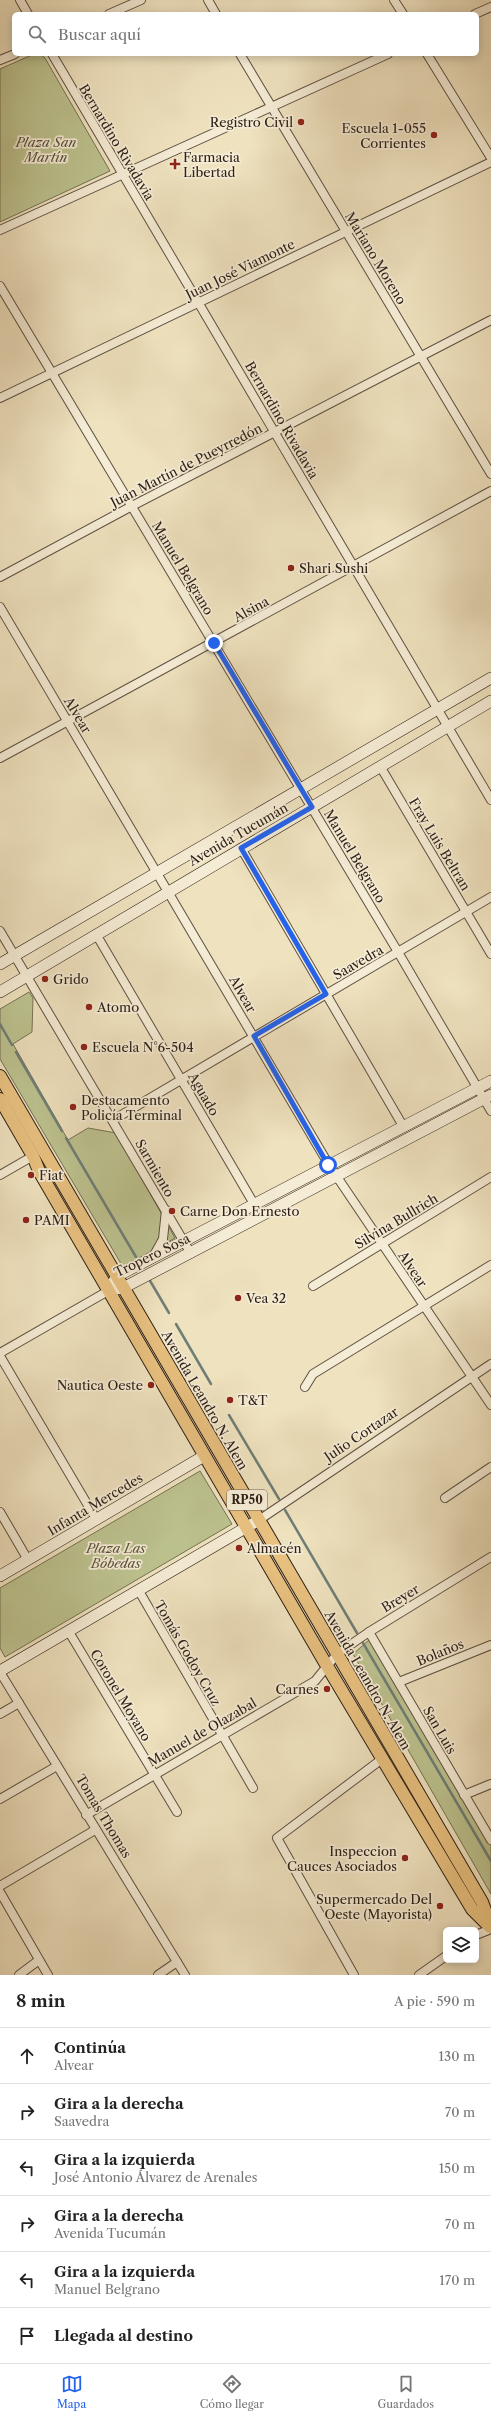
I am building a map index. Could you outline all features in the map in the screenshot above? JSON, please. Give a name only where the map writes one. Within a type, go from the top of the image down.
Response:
[{"type":"main road","name":"Avenida Leandro N. Alem","points":[[0,1076],[482,1902],[491,1928]]},
{"type":"main road","name":"Avenida Leandro N. Alem","points":[[0,1099],[39,1171],[382,1759],[472,1909],[491,1928]]},
{"type":"street","points":[[20,0],[27,12]]},
{"type":"street","points":[[114,12],[141,0]]},
{"type":"street","points":[[208,0],[215,12]]},
{"type":"street","points":[[394,0],[402,12]]},
{"type":"street","points":[[479,12],[491,7]]},
{"type":"street","points":[[0,60],[12,55]]},
{"type":"street","name":"Bernardino Rivadavia","points":[[53,56],[491,800]]},
{"type":"street","name":"Mariano Moreno","points":[[241,56],[491,474]]},
{"type":"street","points":[[0,230],[272,108],[384,56]]},
{"type":"street","points":[[428,56],[491,158]]},
{"type":"street","name":"Juan José Viamonte","points":[[0,398],[491,162]]},
{"type":"street","name":"Manuel Belgrano","points":[[0,286],[312,807],[477,1088],[487,1097],[491,1111]]},
{"type":"street","name":"Juan Martín de Pueyrredón","points":[[0,578],[132,506],[276,433],[491,320]]},
{"type":"street","name":"Alsina","points":[[0,758],[354,567],[491,491]]},
{"type":"street","name":"Alvear","points":[[0,607],[254,1036],[328,1165],[491,1405]]},
{"type":"street","name":"Avenida Tucumán","points":[[0,964],[491,678]]},
{"type":"street","name":"Avenida Tucumán","points":[[0,992],[168,890],[491,701]]},
{"type":"street","name":"Fray Luis Beltran","points":[[380,766],[491,954]]},
{"type":"street","points":[[241,848],[403,1126]]},
{"type":"street","name":"Saavedra","points":[[113,1120],[491,897]]},
{"type":"street","name":"Sarmiento","points":[[0,931],[190,1252]]},
{"type":"street","name":"Aguado","points":[[96,934],[254,1204]]},
{"type":"street","name":"Tropero Sosa","points":[[108,1290],[117,1276],[491,1081]]},
{"type":"street","name":"Tropero Sosa","points":[[108,1290],[123,1288],[487,1097]]},
{"type":"street","points":[[0,1175],[32,1156]]},
{"type":"street","name":"Silvina Bullrich","points":[[313,1286],[491,1177]]},
{"type":"street","points":[[153,1257],[163,1239],[166,1210]]},
{"type":"street","points":[[305,1387],[313,1374],[491,1265]]},
{"type":"street","points":[[96,1518],[0,1355],[108,1290]]},
{"type":"street","name":"Julio Cortazar","points":[[0,1672],[247,1529],[471,1376],[491,1364]]},
{"type":"street","name":"Infanta Mercedes","points":[[0,1576],[96,1518],[204,1456]]},
{"type":"street","points":[[445,1498],[491,1467]]},
{"type":"street","points":[[0,1512],[28,1560]]},
{"type":"street","name":"Breyer","points":[[327,1666],[338,1654],[369,1632],[491,1557]]},
{"type":"street","name":"Tomás Godoy Cruz","points":[[139,1591],[253,1788]]},
{"type":"street","name":"Coronel Moyano","points":[[69,1632],[177,1812]]},
{"type":"street","name":"San Luis","points":[[369,1632],[491,1840]]},
{"type":"street","name":"Bolaños","points":[[399,1682],[491,1645]]},
{"type":"street","name":"Manuel de Olazabal","points":[[86,1815],[221,1734],[315,1681],[327,1666]]},
{"type":"street","name":"Tomas Thomas","points":[[0,1672],[95,1830],[185,1975]]},
{"type":"street","points":[[0,1714],[19,1703]]},
{"type":"street","points":[[354,1975],[278,1838],[382,1759]]},
{"type":"street","points":[[0,1799],[57,1766]]},
{"type":"street","points":[[464,1795],[491,1784]]},
{"type":"street","points":[[0,1886],[95,1830]]},
{"type":"street","points":[[0,1892],[48,1975]]},
{"type":"street","points":[[479,1934],[491,1928]]},
{"type":"street","points":[[419,1975],[443,1958]]},
{"type":"street","points":[[19,1975],[39,1960]]},
{"type":"street","points":[[158,1975],[177,1962]]},
{"type":"green space","name":"Plaza San Martín","points":[[29,56],[42,56],[45,58],[110,171],[0,222],[0,69]]},
{"type":"green space","points":[[29,992],[33,998],[32,1032],[13,1044],[68,1140],[88,1128],[116,1133],[175,1238],[123,1267],[0,1059],[0,1009]]},
{"type":"green space","name":"Plaza Las Bóbedas","points":[[200,1471],[232,1524],[5,1657],[0,1648],[0,1588]]},
{"type":"green space","points":[[369,1640],[491,1845],[491,1894],[353,1654]]},
{"type":"waterway","points":[[0,1024],[12,1045]]},
{"type":"waterway","points":[[16,1052],[62,1131]]},
{"type":"waterway","points":[[66,1138],[136,1257]]},
{"type":"waterway","points":[[149,1279],[169,1313]]},
{"type":"waterway","points":[[176,1324],[211,1384]]},
{"type":"waterway","points":[[229,1415],[279,1499]]},
{"type":"waterway","points":[[285,1510],[357,1633]]},
{"type":"waterway","points":[[363,1643],[491,1861]]},
{"type":"place","name":"Registro Civil","points":[[301,122]]},
{"type":"place","name":"Escuela 1-055 Corrientes","points":[[434,135]]},
{"type":"place","name":"Farmacia Libertad","points":[[175,164]]},
{"type":"place","name":"Shari Sushi","points":[[291,568]]},
{"type":"place","name":"Grido","points":[[45,979]]},
{"type":"place","name":"Atomo","points":[[89,1007]]},
{"type":"place","name":"Escuela N°6-504","points":[[84,1047]]},
{"type":"place","name":"Destacamento Policía Terminal","points":[[73,1107]]},
{"type":"place","name":"Fiat","points":[[31,1175]]},
{"type":"place","name":"Carne Don Ernesto","points":[[172,1211]]},
{"type":"place","name":"PAMI","points":[[26,1220]]},
{"type":"place","name":"Vea 32","points":[[238,1298]]},
{"type":"place","name":"Nautica Oeste","points":[[151,1385]]},
{"type":"place","name":"T&T","points":[[230,1400]]},
{"type":"place","name":"Almacén","points":[[239,1548]]},
{"type":"place","name":"Carnes","points":[[327,1689]]},
{"type":"place","name":"Inspeccion Cauces Asociados","points":[[405,1858]]},
{"type":"place","name":"Supermercado Del Oeste (Mayorista)","points":[[440,1906]]},
{"type":"route","points":[[214,643],[312,807],[241,848],[326,994],[254,1036],[328,1165]]}]
